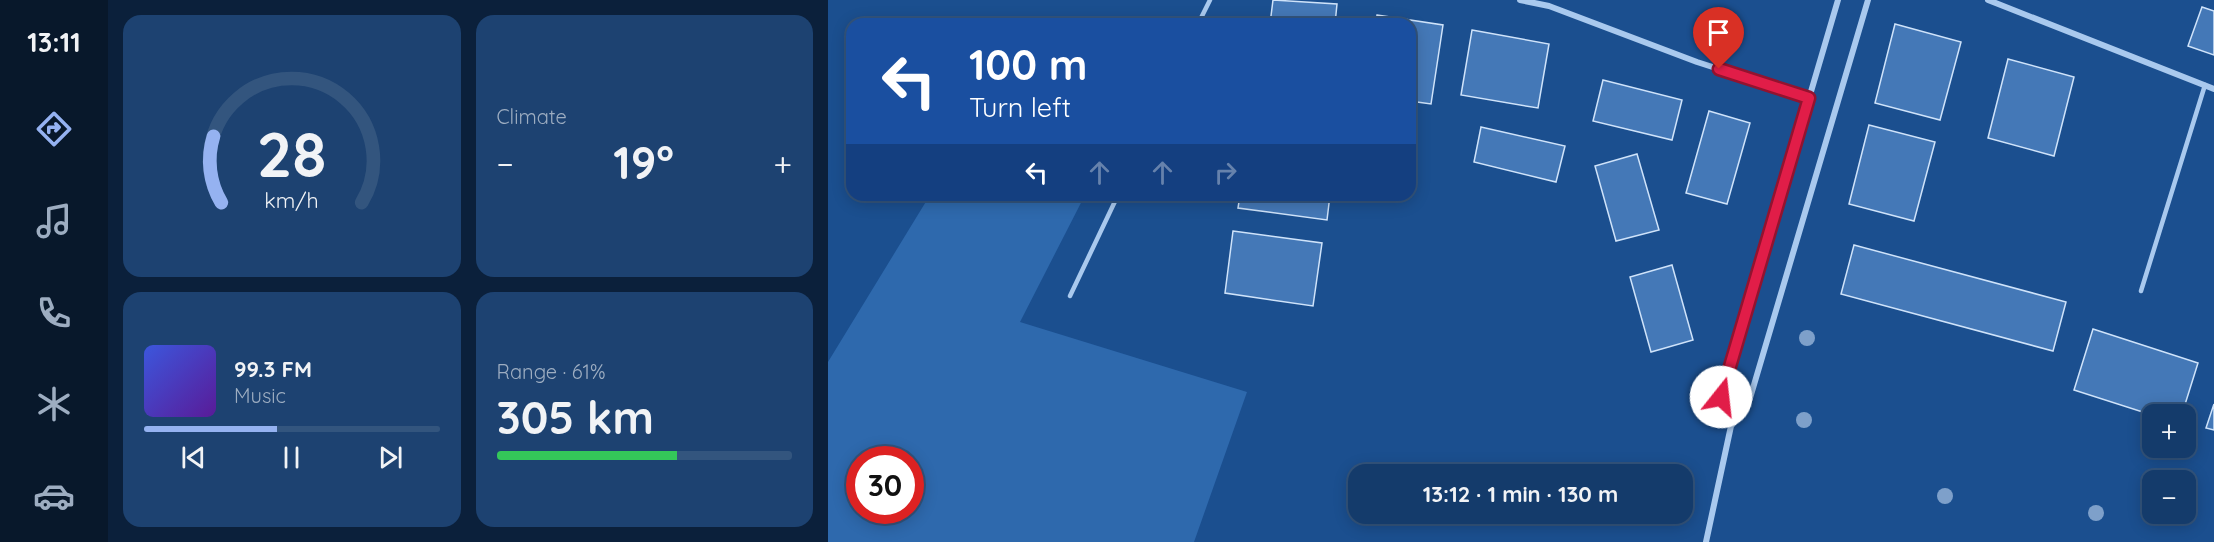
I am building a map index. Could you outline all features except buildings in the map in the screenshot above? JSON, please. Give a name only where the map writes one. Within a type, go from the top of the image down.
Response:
[{"type":"street","points":[[1520,0],[1549,6],[1697,62],[1809,98]]},
{"type":"street","points":[[1731,426],[1721,397],[1838,0]]},
{"type":"street","points":[[1706,542],[1731,426],[1748,405],[1868,0]]},
{"type":"street","points":[[1988,0],[2214,89]]},
{"type":"lane","points":[[1201,18],[1210,0]]},
{"type":"lane","points":[[2141,291],[2205,86]]},
{"type":"lane","points":[[1070,296],[1115,201]]},
{"type":"shaded area","points":[[926,201],[1082,201],[1020,322],[1247,392],[1194,542],[828,542],[828,362]]},
{"type":"route","points":[[1719,69],[1809,98],[1721,397]]}]
